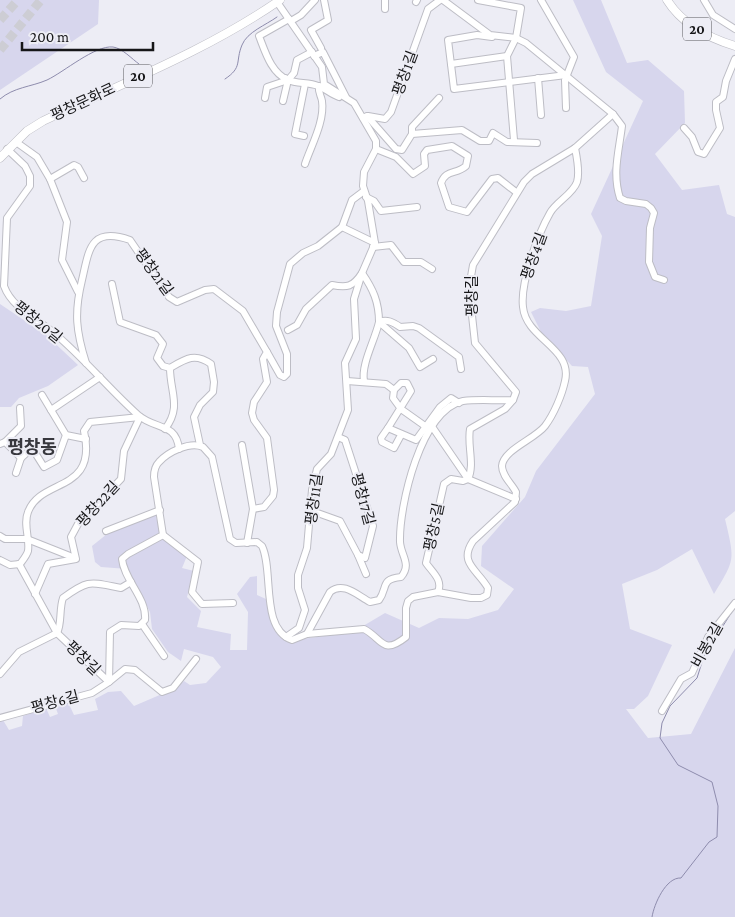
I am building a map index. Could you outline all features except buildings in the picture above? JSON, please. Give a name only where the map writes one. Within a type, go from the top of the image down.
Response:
[{"type":"main road","name":"평창문화로","points":[[0,158],[16,142],[43,121],[210,42],[248,22],[279,1]]},
{"type":"main road","name":"20","points":[[669,1],[690,24],[706,35],[735,46]]},
{"type":"street","points":[[315,0],[301,15],[259,36],[277,73],[286,79],[319,86],[326,92],[346,98]]},
{"type":"street","points":[[322,48],[311,30],[328,20],[324,0]]},
{"type":"street","points":[[385,0],[385,9]]},
{"type":"street","points":[[442,0],[494,37]]},
{"type":"street","name":"평창1길","points":[[365,117],[385,119],[391,112],[428,10],[442,0]]},
{"type":"street","points":[[478,0],[492,1],[521,8],[516,38],[507,56],[514,140]]},
{"type":"street","points":[[541,0],[574,57],[566,75],[566,108]]},
{"type":"street","points":[[704,0],[713,15],[735,29]]},
{"type":"street","points":[[279,1],[322,67],[324,84],[354,103],[357,109],[396,149],[402,150],[412,134],[412,127],[438,98]]},
{"type":"street","points":[[566,75],[454,89],[448,40],[477,35],[516,38],[526,43],[566,75],[613,114],[622,126],[616,157],[616,182],[620,198],[626,201],[646,204],[654,213],[650,228],[649,262],[655,277],[664,280]]},
{"type":"street","points":[[265,98],[267,87],[285,81],[294,73],[297,60],[323,52],[346,98]]},
{"type":"street","points":[[451,64],[507,56]]},
{"type":"street","points":[[684,128],[692,137],[698,152],[704,154],[720,128],[716,102],[723,97],[726,81],[735,59]]},
{"type":"street","points":[[538,78],[541,115]]},
{"type":"street","points":[[283,101],[286,79]]},
{"type":"street","points":[[304,136],[295,134],[305,84]]},
{"type":"street","points":[[305,164],[320,122],[322,101],[318,92],[319,86]]},
{"type":"street","name":"평창길","points":[[513,400],[516,392],[514,388],[475,343],[469,288],[473,265],[516,192],[532,174],[575,148],[613,114]]},
{"type":"street","points":[[365,117],[376,141],[376,149],[364,172],[365,194],[374,245]]},
{"type":"street","points":[[412,134],[462,130],[480,141],[489,141],[493,132],[507,142],[514,140],[522,144],[537,142]]},
{"type":"street","name":"평창21길","points":[[16,142],[37,157],[50,179],[67,222],[62,260],[78,292]]},
{"type":"street","points":[[376,149],[396,157],[413,174],[425,166],[424,154],[427,150],[452,146],[468,156],[466,166],[449,172],[440,183],[449,207],[467,212],[492,179],[498,178],[516,192]]},
{"type":"street","name":"평창4길","points":[[516,499],[516,492],[502,472],[502,464],[510,452],[544,427],[552,414],[565,381],[566,368],[562,356],[529,326],[523,308],[524,279],[550,214],[576,183],[578,168],[575,148]]},
{"type":"street","name":"평창20길","points":[[7,150],[24,166],[30,176],[30,186],[7,218],[4,286],[8,296],[19,308],[53,332],[140,417],[166,429]]},
{"type":"street","points":[[50,179],[74,165],[78,166],[84,178]]},
{"type":"street","points":[[365,194],[381,210],[417,207]]},
{"type":"street","points":[[267,352],[280,374],[284,377],[287,374],[287,354],[276,326],[277,312],[290,264],[303,253],[318,246],[342,227],[352,200],[365,194]]},
{"type":"street","points":[[342,227],[374,245],[391,245],[404,262],[421,262],[432,269]]},
{"type":"street","name":"평창21길","points":[[86,363],[77,322],[78,292],[89,249],[100,239],[110,236],[130,240],[170,297],[177,302],[205,290],[214,289],[243,312],[267,352]]},
{"type":"street","name":"평창11길","points":[[286,637],[299,628],[305,610],[298,588],[298,574],[307,548],[312,511],[312,490],[317,469],[331,454],[348,410],[345,363],[356,339],[354,299],[362,273],[374,245]]},
{"type":"street","points":[[362,273],[372,288],[379,306],[376,339],[362,374],[364,381]]},
{"type":"street","name":"평창11길","points":[[288,330],[297,325],[306,310],[332,285],[346,287],[356,283],[362,273]]},
{"type":"street","points":[[112,284],[120,322],[156,335],[163,344],[157,358],[163,366],[170,368],[181,361],[199,356],[211,364],[214,382],[213,392],[200,404],[194,417],[200,446],[212,457],[230,539],[236,543],[257,542],[265,551],[270,610],[286,637],[292,640],[306,634],[364,629],[382,645],[398,644],[406,637],[408,601],[414,597],[438,592],[471,598],[481,598],[487,595],[488,588],[466,556],[468,549],[472,541],[516,499],[468,479],[433,428]]},
{"type":"street","points":[[379,322],[391,321],[400,327],[413,326],[419,328],[427,335],[439,340],[459,357],[462,369]]},
{"type":"street","points":[[379,322],[409,348],[420,367],[433,359]]},
{"type":"street","points":[[252,509],[264,507],[273,496],[274,490],[267,438],[254,420],[252,412],[254,402],[267,382],[264,359],[267,352]]},
{"type":"street","points":[[170,368],[175,400],[173,419],[166,429],[178,437],[179,449]]},
{"type":"street","points":[[51,410],[100,377]]},
{"type":"street","points":[[347,381],[386,384],[394,390]]},
{"type":"street","points":[[401,435],[394,448],[382,442],[381,438],[388,428],[400,409],[411,391],[407,383],[401,383],[394,390],[393,398],[400,409],[425,426]]},
{"type":"street","points":[[42,395],[66,435],[86,440]]},
{"type":"street","points":[[388,428],[416,440],[440,407],[451,398],[459,403]]},
{"type":"street","points":[[468,479],[472,472],[468,441],[470,429],[505,409],[513,400]]},
{"type":"street","points":[[306,634],[333,589],[343,588],[370,602],[376,601],[381,597],[385,583],[392,578],[401,576],[406,571],[408,565],[401,546],[403,508],[415,460],[433,428],[446,410],[459,403],[513,400]]},
{"type":"street","points":[[20,408],[21,426],[3,443],[22,458]]},
{"type":"street","points":[[0,560],[10,565],[19,564],[28,552],[28,512],[39,498],[64,484],[82,470],[86,454],[84,432],[90,422],[140,417]]},
{"type":"street","name":"평창22길","points":[[76,559],[71,537],[78,524],[122,480],[124,451],[140,417]]},
{"type":"street","points":[[16,474],[22,458],[32,448],[44,467],[57,460],[66,435]]},
{"type":"street","name":"평창17길","points":[[338,437],[345,440],[373,526],[365,558],[358,555]]},
{"type":"street","points":[[200,446],[191,445],[179,449],[158,462],[155,469],[154,477],[163,535],[198,562],[192,592],[202,604],[233,603]]},
{"type":"street","points":[[242,445],[252,509],[247,542]]},
{"type":"street","name":"평창5길","points":[[438,592],[440,585],[438,578],[426,563],[444,484],[451,479],[463,481],[468,479]]},
{"type":"street","points":[[106,531],[160,510]]},
{"type":"street","name":"평창17길","points":[[312,511],[340,521],[366,574]]},
{"type":"street","points":[[142,624],[146,616],[122,559],[163,535]]},
{"type":"street","points":[[0,536],[5,539],[27,539],[76,559]]},
{"type":"street","points":[[36,594],[48,564],[76,559]]},
{"type":"street","points":[[19,564],[36,594]]},
{"type":"street","name":"평창길","points":[[0,674],[19,652],[57,633],[60,628],[59,611],[62,598],[81,585],[92,582],[121,588],[131,582]]},
{"type":"street","name":"평창길","points":[[36,594],[57,633],[109,682]]},
{"type":"street","name":"비봉2길","points":[[662,711],[681,679],[692,673],[708,637],[735,603]]},
{"type":"street","points":[[142,624],[164,656]]},
{"type":"street","points":[[109,682],[110,632],[121,625],[132,626],[142,624]]},
{"type":"street","name":"평창6길","points":[[0,718],[92,692],[109,682],[125,669],[135,670],[162,692],[173,688],[196,659]]},
{"type":"shaded area","points":[[0,0],[99,0],[98,24],[0,90]]},
{"type":"shaded area","points":[[573,0],[601,0],[627,63],[648,60],[684,91],[685,123],[655,154],[682,190],[719,185],[727,214],[735,217],[735,511],[725,519],[731,552],[729,566],[714,594],[692,549],[657,570],[622,584],[630,629],[672,645],[648,696],[634,709],[626,709],[648,738],[691,734],[735,648],[735,917],[0,917],[0,721],[3,720],[9,730],[22,726],[23,716],[46,708],[50,717],[58,714],[55,706],[68,702],[74,715],[98,710],[95,699],[108,692],[121,691],[134,706],[176,688],[184,681],[190,685],[206,683],[221,667],[213,657],[184,649],[181,661],[168,652],[152,629],[150,612],[128,569],[101,567],[95,562],[92,546],[107,534],[155,512],[162,533],[175,547],[187,556],[182,568],[194,571],[187,597],[201,611],[197,627],[231,634],[230,650],[247,650],[248,612],[237,594],[250,577],[257,576],[257,595],[266,599],[274,629],[282,638],[288,641],[353,632],[385,613],[419,628],[439,618],[468,619],[498,610],[514,589],[481,566],[482,546],[525,497],[536,471],[595,394],[588,367],[572,366],[541,332],[531,312],[540,308],[566,311],[591,306],[602,236],[591,214],[643,101],[606,72]]},
{"type":"shaded area","points":[[0,304],[46,335],[78,365],[48,386],[19,398],[11,407],[0,407]]},
{"type":"waterway","points":[[225,79],[231,75],[238,64],[244,40],[277,17]]},
{"type":"waterway","points":[[0,99],[17,90],[47,80],[97,50],[113,47],[120,49],[139,64]]},
{"type":"waterway","points":[[652,917],[655,905],[666,886],[670,882],[681,878],[709,842],[717,837],[718,806],[712,782],[678,765],[660,738],[662,723],[670,706],[697,678],[704,656],[733,610]]},
{"type":"tunnel","points":[[0,20],[18,0]]},
{"type":"tunnel","points":[[0,50],[41,0]]},
{"type":"district","name":"평창동","points":[[32,447]]}]
